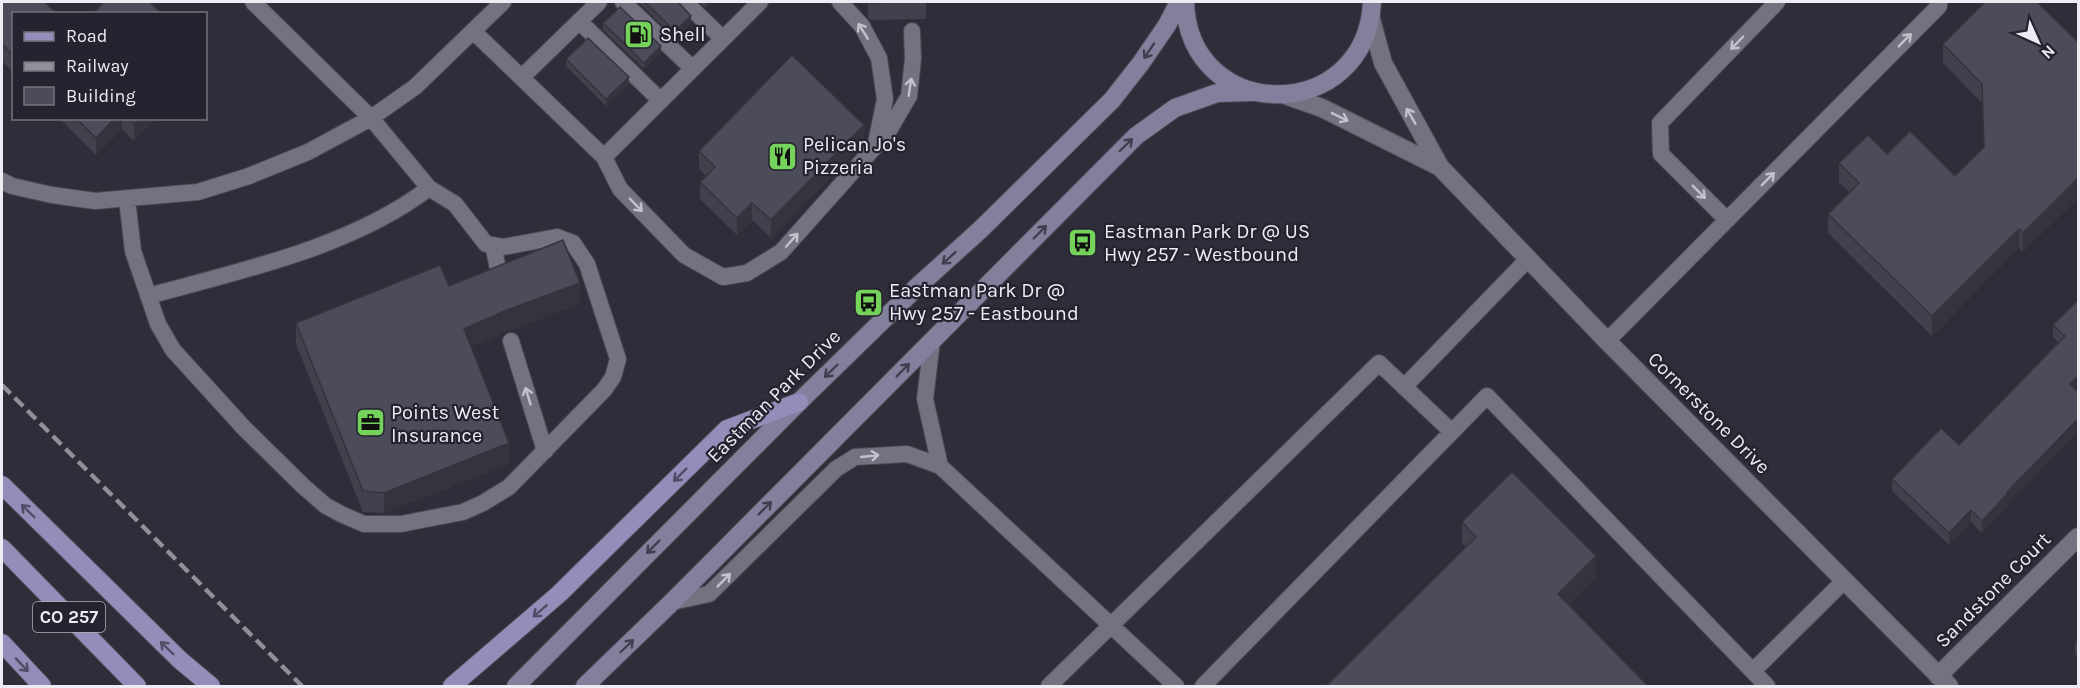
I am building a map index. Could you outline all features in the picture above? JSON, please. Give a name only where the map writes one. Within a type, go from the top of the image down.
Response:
[{"type":"main road","points":[[452,687],[559,594],[727,429],[799,402]]},
{"type":"main road","points":[[2,485],[180,660],[211,687]]},
{"type":"main road","name":"CO 257","points":[[2,548],[136,687]]},
{"type":"main road","points":[[2,643],[42,687]]},
{"type":"street","name":"Eastman Park Drive","points":[[516,687],[799,402],[1113,100],[1167,25],[1179,2]]},
{"type":"street","points":[[1185,2],[1186,18],[1194,43],[1209,65],[1229,82],[1254,92]]},
{"type":"street","points":[[585,687],[1136,136],[1175,108],[1216,93],[1254,92],[1285,95],[1315,88],[1341,72],[1361,48],[1371,10]]},
{"type":"street","name":"Cornerstone Drive","points":[[1371,10],[1383,63],[1440,167],[1607,341],[1944,681]]},
{"type":"street","name":"Cornerstone Drive","points":[[1285,95],[1322,108],[1440,167]]},
{"type":"street","name":"Sandstone Court","points":[[1944,681],[2079,537]]},
{"type":"lane","points":[[127,199],[133,251],[158,324],[173,350],[244,429],[303,486],[326,506],[363,524],[401,524],[463,512],[483,503],[509,487],[604,390],[613,377],[618,359],[587,264],[573,243],[557,237],[503,247],[486,244],[455,204],[429,188],[371,118],[253,2]]},
{"type":"lane","points":[[2,181],[12,186],[95,201],[198,192],[249,176],[308,152],[371,118],[415,87],[503,2]]},
{"type":"lane","points":[[522,77],[599,2]]},
{"type":"lane","points":[[623,2],[693,69]]},
{"type":"lane","points":[[685,2],[723,39]]},
{"type":"lane","points":[[604,157],[760,2]]},
{"type":"lane","points":[[840,2],[862,26],[879,58],[885,99],[875,146]]},
{"type":"lane","points":[[1727,220],[1661,154],[1660,123],[1778,2]]},
{"type":"lane","points":[[1607,341],[1939,6],[1939,2]]},
{"type":"lane","points":[[579,21],[660,100]]},
{"type":"lane","points":[[473,31],[604,157],[620,189],[684,255],[723,277],[747,273],[781,252],[888,132],[909,96],[913,59],[912,31]]},
{"type":"lane","points":[[148,296],[244,270],[323,244],[405,206],[429,188]]},
{"type":"lane","points":[[493,245],[499,274]]},
{"type":"lane","points":[[1404,387],[1528,259]]},
{"type":"lane","points":[[511,341],[545,451]]},
{"type":"lane","points":[[932,341],[925,399],[940,466]]},
{"type":"lane","points":[[1049,687],[1378,363],[1452,432]]},
{"type":"lane","points":[[1203,687],[1487,396],[1767,687]]},
{"type":"lane","points":[[672,602],[710,594],[836,469],[855,457],[907,454],[940,466],[1176,687]]},
{"type":"lane","points":[[1753,671],[1844,581]]},
{"type":"building","points":[[2,2],[45,2],[55,12],[12,12],[12,54],[2,44]]},
{"type":"building","points":[[104,2],[150,2],[160,12],[94,12]]},
{"type":"building","points":[[645,2],[678,2],[691,16],[675,31]]},
{"type":"building","points":[[1985,2],[2037,2],[2079,43],[2079,177],[2023,233],[2019,229],[1932,316],[1828,214],[1859,183],[1839,163],[1868,135],[1887,154],[1910,131],[1955,176],[1984,147],[1982,84],[1943,44]]},
{"type":"building","points":[[620,7],[661,46],[644,63],[603,23]]},
{"type":"building","points":[[588,38],[629,77],[606,99],[566,59]]},
{"type":"building","name":"Pelican Jo's Pizzeria","points":[[792,55],[864,125],[771,220],[752,203],[737,218],[700,182],[715,167],[699,151]]},
{"type":"building","points":[[78,120],[113,120],[96,138]]},
{"type":"building","points":[[563,240],[580,283],[507,310],[464,329],[509,443],[384,493],[363,491],[296,323],[440,265],[449,286]]},
{"type":"building","points":[[2079,299],[2079,375],[2070,384],[2079,393],[2079,418],[1982,521],[1971,510],[1949,533],[1892,479],[1941,428],[1959,445],[2065,336],[2053,325]]},
{"type":"building","points":[[1512,472],[1596,556],[1558,594],[1649,687],[1325,687],[1476,537],[1462,522]]},
{"type":"railway","points":[[2,385],[302,686]]},
{"type":"place","name":"Shell","points":[[639,34]]},
{"type":"place","name":"Pelican Jo's Pizzeria","points":[[782,156]]},
{"type":"place","name":"Eastman Park Dr @ US Hwy 257 - Westbound","points":[[1083,242]]},
{"type":"place","name":"Eastman Park Dr @ Hwy 257 - Eastbound","points":[[868,302]]},
{"type":"place","name":"Points West Insurance","points":[[370,423]]}]
